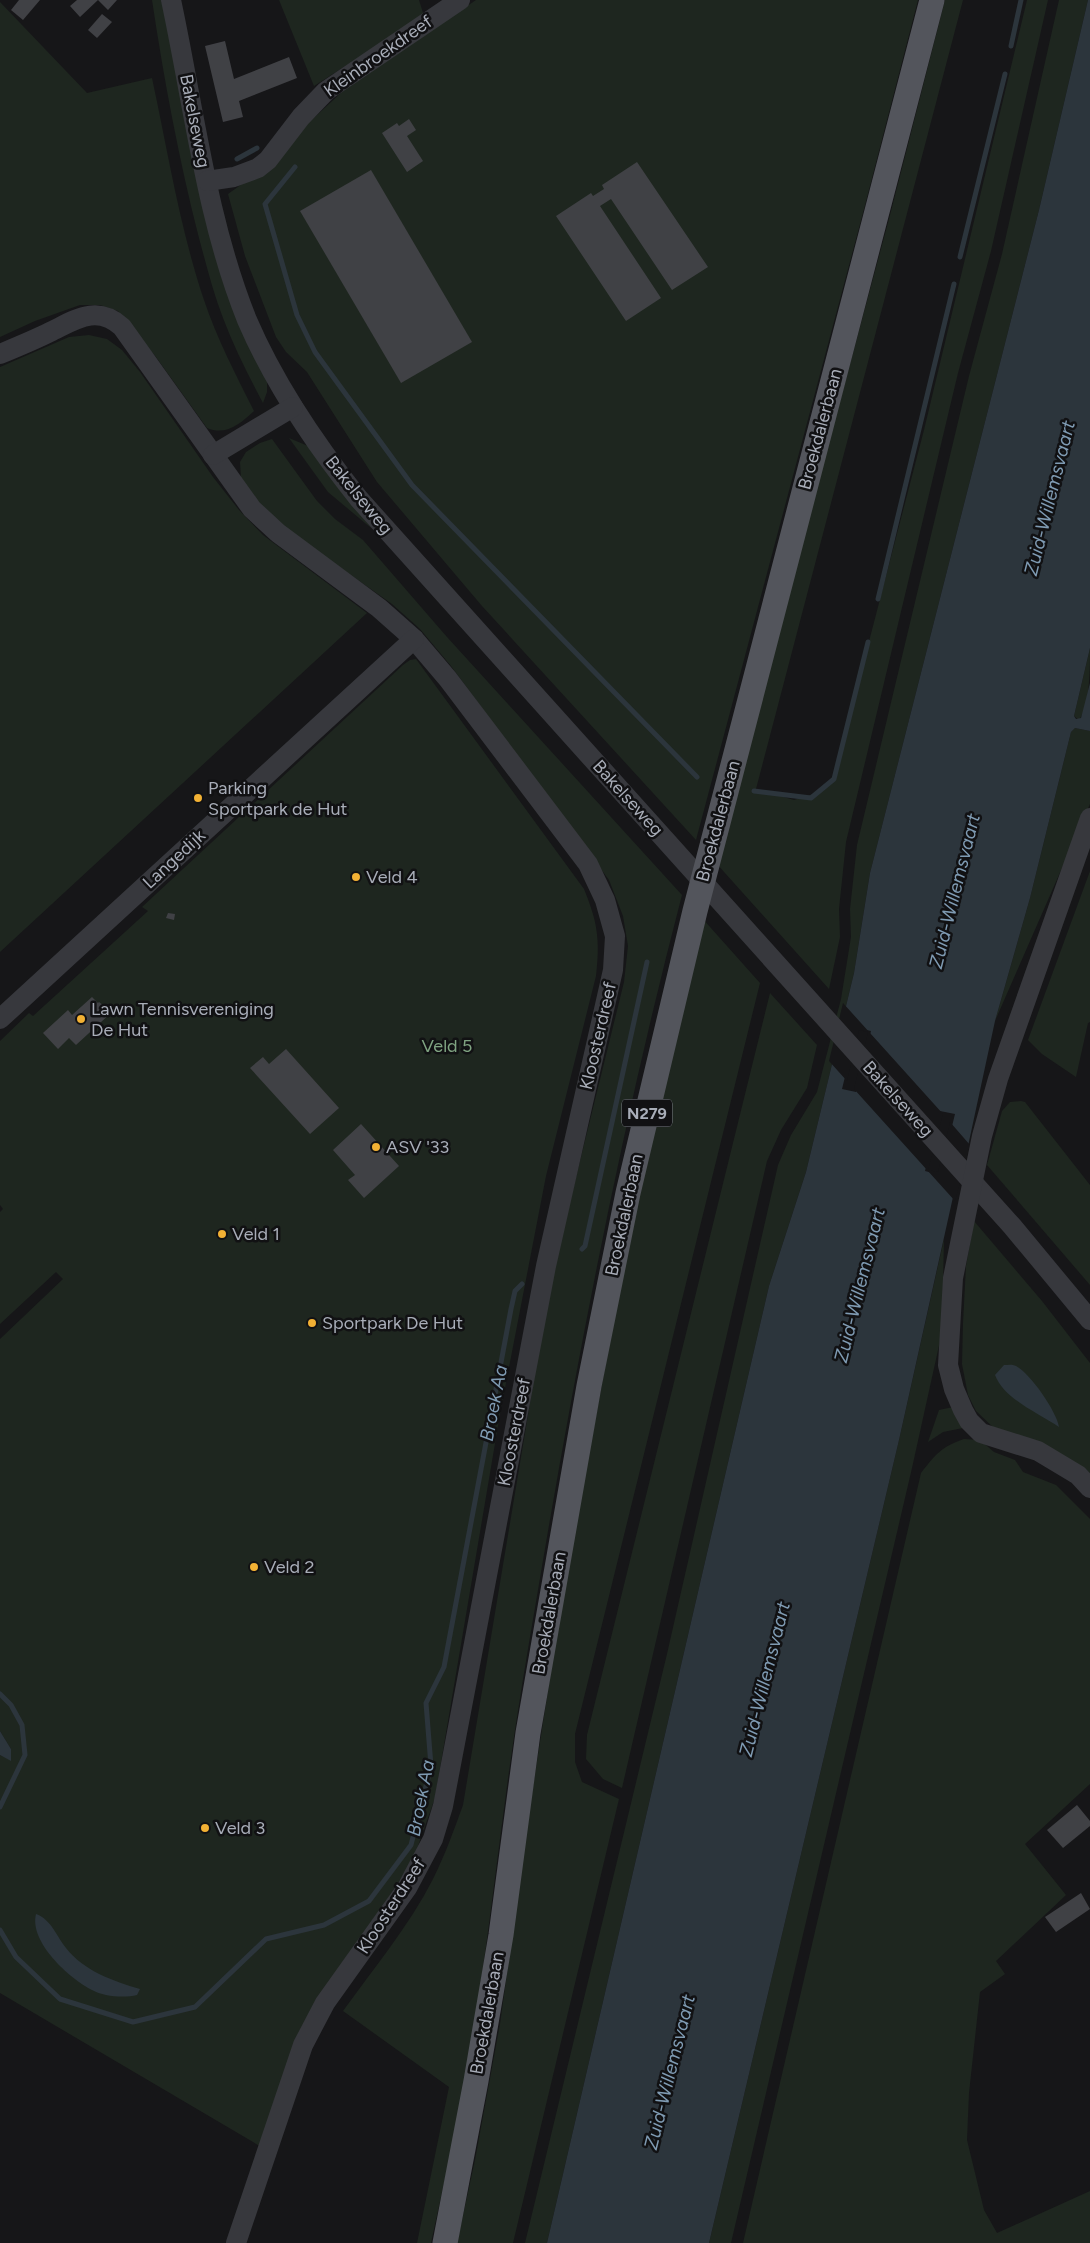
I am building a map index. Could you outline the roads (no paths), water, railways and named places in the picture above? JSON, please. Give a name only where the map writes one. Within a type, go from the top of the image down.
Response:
[{"type":"main road","name":"Broekdalerbaan","points":[[445,2243],[501,1935],[528,1733],[589,1386],[628,1193],[695,911],[932,0]]},
{"type":"street","name":"Bakelseweg","points":[[171,0],[206,181],[236,290],[261,349],[293,407],[359,499],[988,1200],[1090,1320]]},
{"type":"street","name":"Kleinbroekdreef","points":[[206,181],[234,177],[258,168],[268,160],[300,118],[326,91],[460,0]]},
{"type":"street","points":[[0,354],[50,332],[77,317],[91,315],[111,319],[126,331],[213,455],[293,407]]},
{"type":"street","name":"Kloosterdreef","points":[[213,455],[252,509],[264,522],[379,608],[414,639],[448,679],[588,864],[605,900],[615,936],[613,970],[546,1266],[443,1806],[434,1839],[406,1888],[325,2003],[303,2045],[236,2243]]},
{"type":"street","name":"Langedijk","points":[[0,1019],[414,639]]},
{"type":"street","points":[[1090,818],[998,1079],[982,1136],[953,1278],[948,1365],[954,1389],[963,1410],[969,1422],[981,1433],[1038,1451],[1078,1475],[1090,1488]]},
{"type":"water","name":"Zuid-Willemsvaart","points":[[1088,0],[1090,0],[1090,648],[1074,716],[1076,719],[1081,718],[1090,683],[1090,731],[1075,728],[1071,732],[1030,898],[995,1021],[965,1160],[953,1197],[899,1440],[709,2243],[547,2243],[769,1286],[806,1172],[854,973],[870,873],[1039,210]],"holes":[[[857,1028],[871,1031],[856,1092],[842,1089]],[[940,1111],[955,1114],[940,1175],[925,1171]]]},
{"type":"water","points":[[1004,1365],[1016,1366],[1028,1376],[1048,1403],[1059,1427],[1022,1405],[999,1384],[995,1375]]},
{"type":"water","points":[[0,1731],[11,1749],[11,1761],[0,1755]]},
{"type":"water","points":[[36,1914],[50,1924],[66,1948],[81,1963],[109,1979],[140,1989],[137,1995],[121,1997],[102,1994],[92,1990],[73,1977],[62,1968],[45,1947],[35,1925]]},
{"type":"waterway","points":[[1011,46],[1021,0]]},
{"type":"waterway","points":[[960,257],[1005,74]]},
{"type":"waterway","points":[[237,159],[257,148]]},
{"type":"waterway","points":[[295,167],[265,204],[297,315],[315,352],[412,485],[697,777]]},
{"type":"waterway","points":[[878,599],[954,284]]},
{"type":"waterway","points":[[754,791],[811,798],[834,779],[868,642]]},
{"type":"waterway","points":[[582,1249],[585,1246],[647,962]]},
{"type":"waterway","name":"Broek Aa","points":[[0,1930],[16,1957],[60,1999],[133,2022],[195,2007],[266,1939],[324,1925],[369,1901],[411,1845],[431,1766],[426,1703],[444,1667],[511,1309],[515,1291],[522,1284]]},
{"type":"waterway","name":"Broek Aa","points":[[0,1694],[11,1705],[22,1725],[25,1755],[0,1807]]},
{"type":"place","name":"Parking Sportpark de Hut","points":[[198,798]]},
{"type":"place","name":"Veld 4","points":[[356,877]]},
{"type":"place","name":"Lawn Tennisvereniging De Hut","points":[[81,1019]]},
{"type":"place","name":"ASV '33","points":[[376,1147]]},
{"type":"place","name":"Veld 1","points":[[222,1234]]},
{"type":"place","name":"Sportpark De Hut","points":[[312,1323]]},
{"type":"place","name":"Veld 2","points":[[254,1567]]},
{"type":"place","name":"Veld 3","points":[[205,1828]]},
{"type":"park label","name":"Veld 5","points":[[447,1046]]}]
